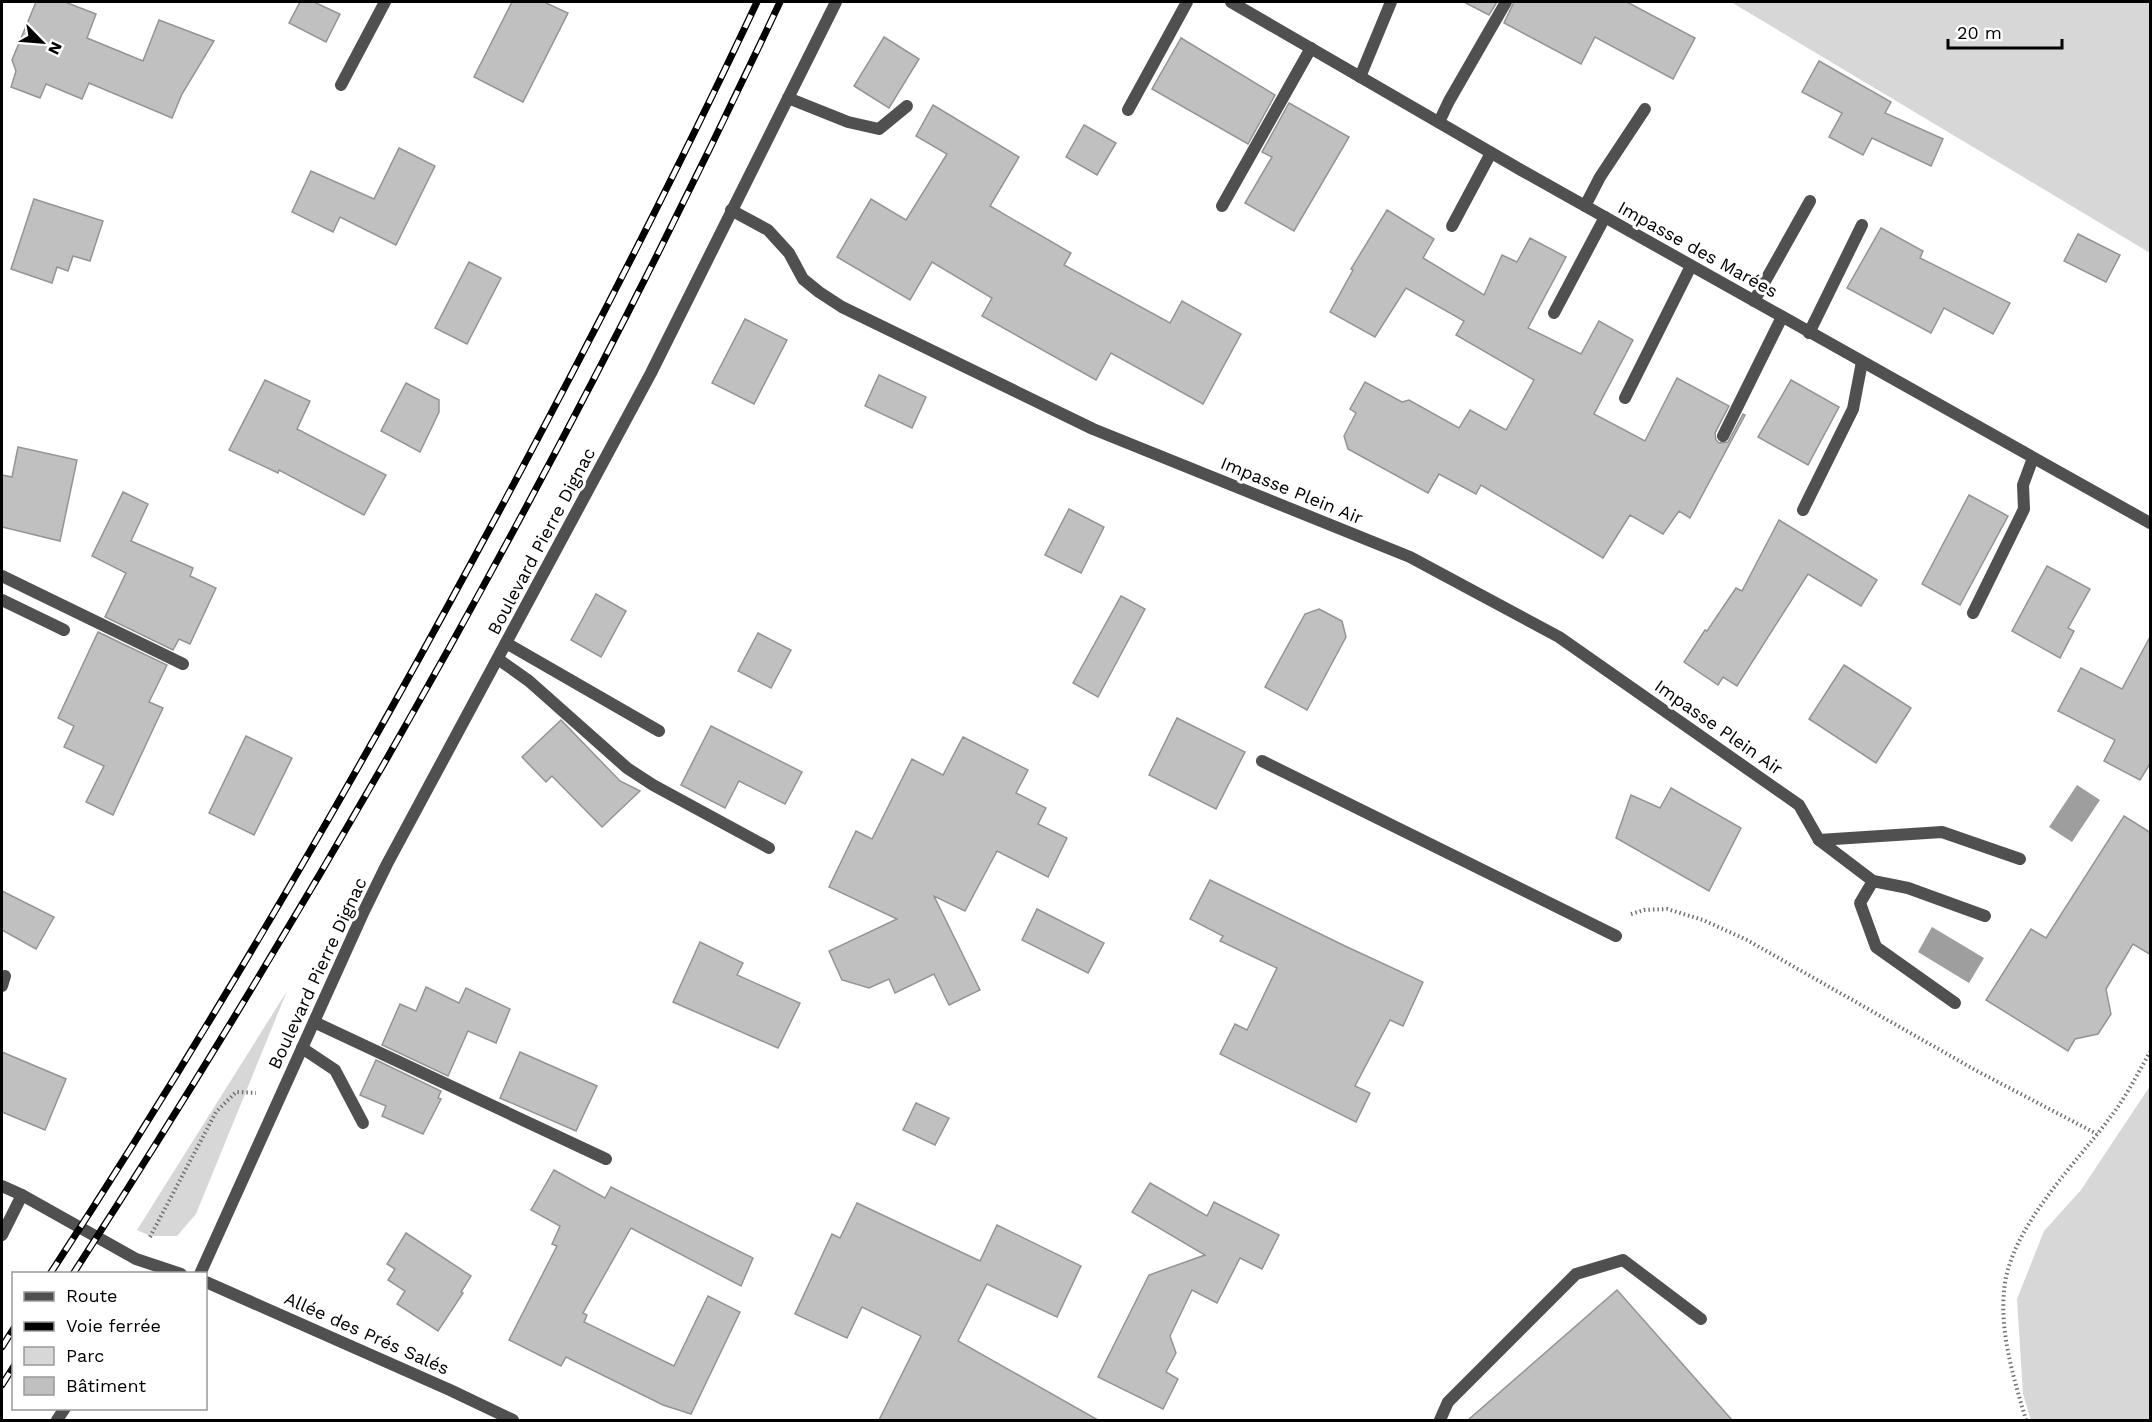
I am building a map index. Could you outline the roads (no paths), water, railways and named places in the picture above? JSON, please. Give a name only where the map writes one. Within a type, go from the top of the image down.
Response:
[{"type":"street","points":[[341,85],[385,2]]},
{"type":"street","name":"Boulevard Pierre Dignac","points":[[201,1272],[387,864],[651,373],[836,2]]},
{"type":"street","points":[[1128,110],[1187,2]]},
{"type":"street","name":"Impasse des Marées","points":[[1231,2],[1491,153],[2151,524]]},
{"type":"street","points":[[1360,76],[1391,2]]},
{"type":"street","points":[[1439,122],[1506,2]]},
{"type":"street","points":[[1222,206],[1311,48]]},
{"type":"street","points":[[788,98],[848,123],[879,129],[907,106]]},
{"type":"street","points":[[1585,206],[1600,177],[1645,109]]},
{"type":"street","points":[[1452,226],[1491,153]]},
{"type":"street","points":[[1754,301],[1810,201]]},
{"type":"street","name":"Impasse Plein Air","points":[[731,210],[768,230],[789,253],[803,279],[842,307],[1093,429],[1410,557],[1559,637],[1799,805],[1819,840]]},
{"type":"street","points":[[1554,313],[1605,217]]},
{"type":"street","points":[[1809,333],[1862,225]]},
{"type":"street","points":[[1625,398],[1691,266]]},
{"type":"street","points":[[1722,436],[1782,317]]},
{"type":"street","points":[[1803,510],[1853,409],[1862,362]]},
{"type":"street","points":[[1972,613],[2024,509],[2023,485],[2033,458]]},
{"type":"street","points":[[2,576],[183,664]]},
{"type":"street","points":[[2,600],[64,630]]},
{"type":"street","points":[[506,643],[659,731]]},
{"type":"street","points":[[498,659],[529,681],[627,768],[653,785],[770,848]]},
{"type":"street","points":[[1262,761],[1616,936]]},
{"type":"street","points":[[1819,840],[1942,832],[2020,859]]},
{"type":"street","points":[[1819,840],[1873,881],[1908,888],[1985,916]]},
{"type":"street","points":[[1873,881],[1860,903],[1876,947],[1955,1003]]},
{"type":"street","points":[[314,1022],[606,1159]]},
{"type":"street","points":[[302,1048],[335,1070],[363,1123]]},
{"type":"street","points":[[2,1186],[155,1270]]},
{"type":"street","points":[[2,1235],[22,1195]]},
{"type":"street","points":[[1440,1420],[1448,1402],[1576,1274],[1623,1260],[1701,1319]]},
{"type":"street","name":"Allée des Prés Salés","points":[[207,1282],[513,1420]]},
{"type":"railway","points":[[51,1272],[164,1095],[274,913],[380,729],[589,342],[757,2]]},
{"type":"railway","points":[[74,1272],[266,965],[448,650],[620,329],[780,2]]},
{"type":"railway","points":[[2,1347],[12,1331]]},
{"type":"railway","points":[[2,1385],[12,1369]]}]
